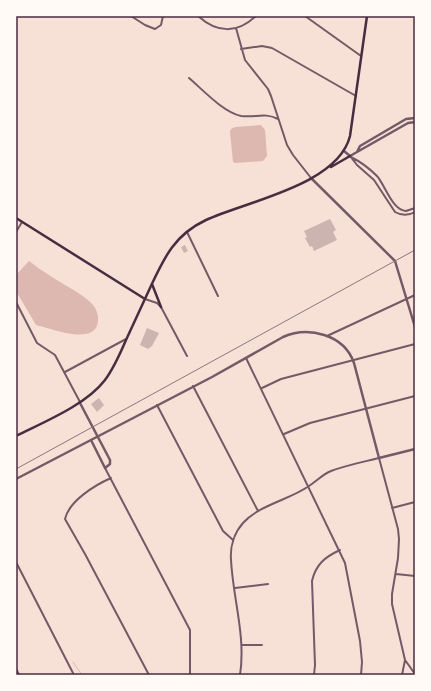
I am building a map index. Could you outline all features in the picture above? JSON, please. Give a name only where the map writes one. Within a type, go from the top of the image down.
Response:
[{"type":"main road","points":[[323,171],[335,162],[344,151],[350,136],[367,16]]},
{"type":"main road","points":[[16,436],[80,403],[104,381],[118,359],[167,254],[178,240],[207,220],[269,197],[311,178],[350,156]]},
{"type":"main road","points":[[16,218],[145,299]]},
{"type":"main road","points":[[152,284],[162,307]]},
{"type":"street","points":[[132,16],[145,25],[155,29],[162,25],[163,16]]},
{"type":"street","points":[[198,16],[206,23],[216,28],[225,29],[236,28],[246,24],[256,16]]},
{"type":"street","points":[[305,16],[361,56]]},
{"type":"street","points":[[236,28],[241,49],[248,65],[268,89],[290,150],[311,178],[393,259],[397,266],[415,327]]},
{"type":"street","points":[[241,49],[262,46],[272,48],[356,96]]},
{"type":"street","points":[[189,78],[215,100],[235,114],[247,116],[269,115],[278,120]]},
{"type":"street","points":[[357,152],[360,146],[406,119],[415,118]]},
{"type":"street","points":[[350,156],[408,124],[415,122]]},
{"type":"street","points":[[383,133],[385,137]]},
{"type":"street","points":[[344,151],[361,162],[375,174],[398,208],[404,211],[414,208],[415,213],[407,216],[395,212],[372,177],[357,165],[350,156]]},
{"type":"street","points":[[372,177],[375,174]]},
{"type":"street","points":[[382,191],[386,189]]},
{"type":"street","points":[[391,206],[395,204]]},
{"type":"street","points":[[16,232],[22,222]]},
{"type":"street","points":[[188,232],[218,296]]},
{"type":"street","points":[[327,336],[415,295]]},
{"type":"street","points":[[145,299],[157,303],[162,307],[187,356]]},
{"type":"street","points":[[16,302],[37,343],[55,355],[110,460],[110,464],[105,468]]},
{"type":"street","points":[[16,479],[283,337],[310,332],[327,336],[344,347],[354,360],[399,539],[392,604],[405,660],[415,674]]},
{"type":"street","points":[[64,372],[127,338]]},
{"type":"street","points":[[262,388],[281,379],[415,344]]},
{"type":"street","points":[[246,358],[340,550],[348,572],[360,641],[362,662],[361,675]]},
{"type":"street","points":[[193,386],[258,512]]},
{"type":"street","points":[[283,434],[310,423],[415,396]]},
{"type":"street","points":[[157,405],[223,531],[233,540]]},
{"type":"street","points":[[91,440],[190,630],[190,675]]},
{"type":"street","points":[[240,675],[242,645],[231,560],[233,540],[241,524],[258,512],[309,487],[329,472],[415,449]]},
{"type":"street","points":[[111,478],[81,495],[65,518],[149,675]]},
{"type":"street","points":[[392,508],[415,502]]},
{"type":"street","points":[[314,675],[315,658],[312,581],[317,566],[321,561],[340,550]]},
{"type":"street","points":[[16,562],[74,675]]},
{"type":"street","points":[[396,574],[415,576]]},
{"type":"street","points":[[235,588],[268,584]]},
{"type":"street","points":[[242,645],[262,645]]},
{"type":"street","points":[[402,675],[405,660]]},
{"type":"street","points":[[16,669],[19,675]]},
{"type":"shaded area","points":[[261,125],[265,130],[267,156],[263,161],[233,162],[231,129],[235,127]]},
{"type":"shaded area","points":[[29,261],[79,293],[94,306],[98,315],[98,321],[95,329],[89,333],[72,334],[36,325],[16,291],[16,275]]},
{"type":"building","points":[[330,219],[336,230],[333,232],[337,240],[314,251],[312,246],[310,247],[305,238],[307,237],[304,231]]},
{"type":"building","points":[[185,245],[188,251],[184,253],[181,247]]},
{"type":"building","points":[[147,328],[159,333],[152,346],[148,349],[140,345]]},
{"type":"building","points":[[99,398],[104,405],[97,412],[91,404]]},
{"type":"waterway","points":[[73,662],[82,675]]},
{"type":"railway","points":[[16,469],[415,250]]}]
